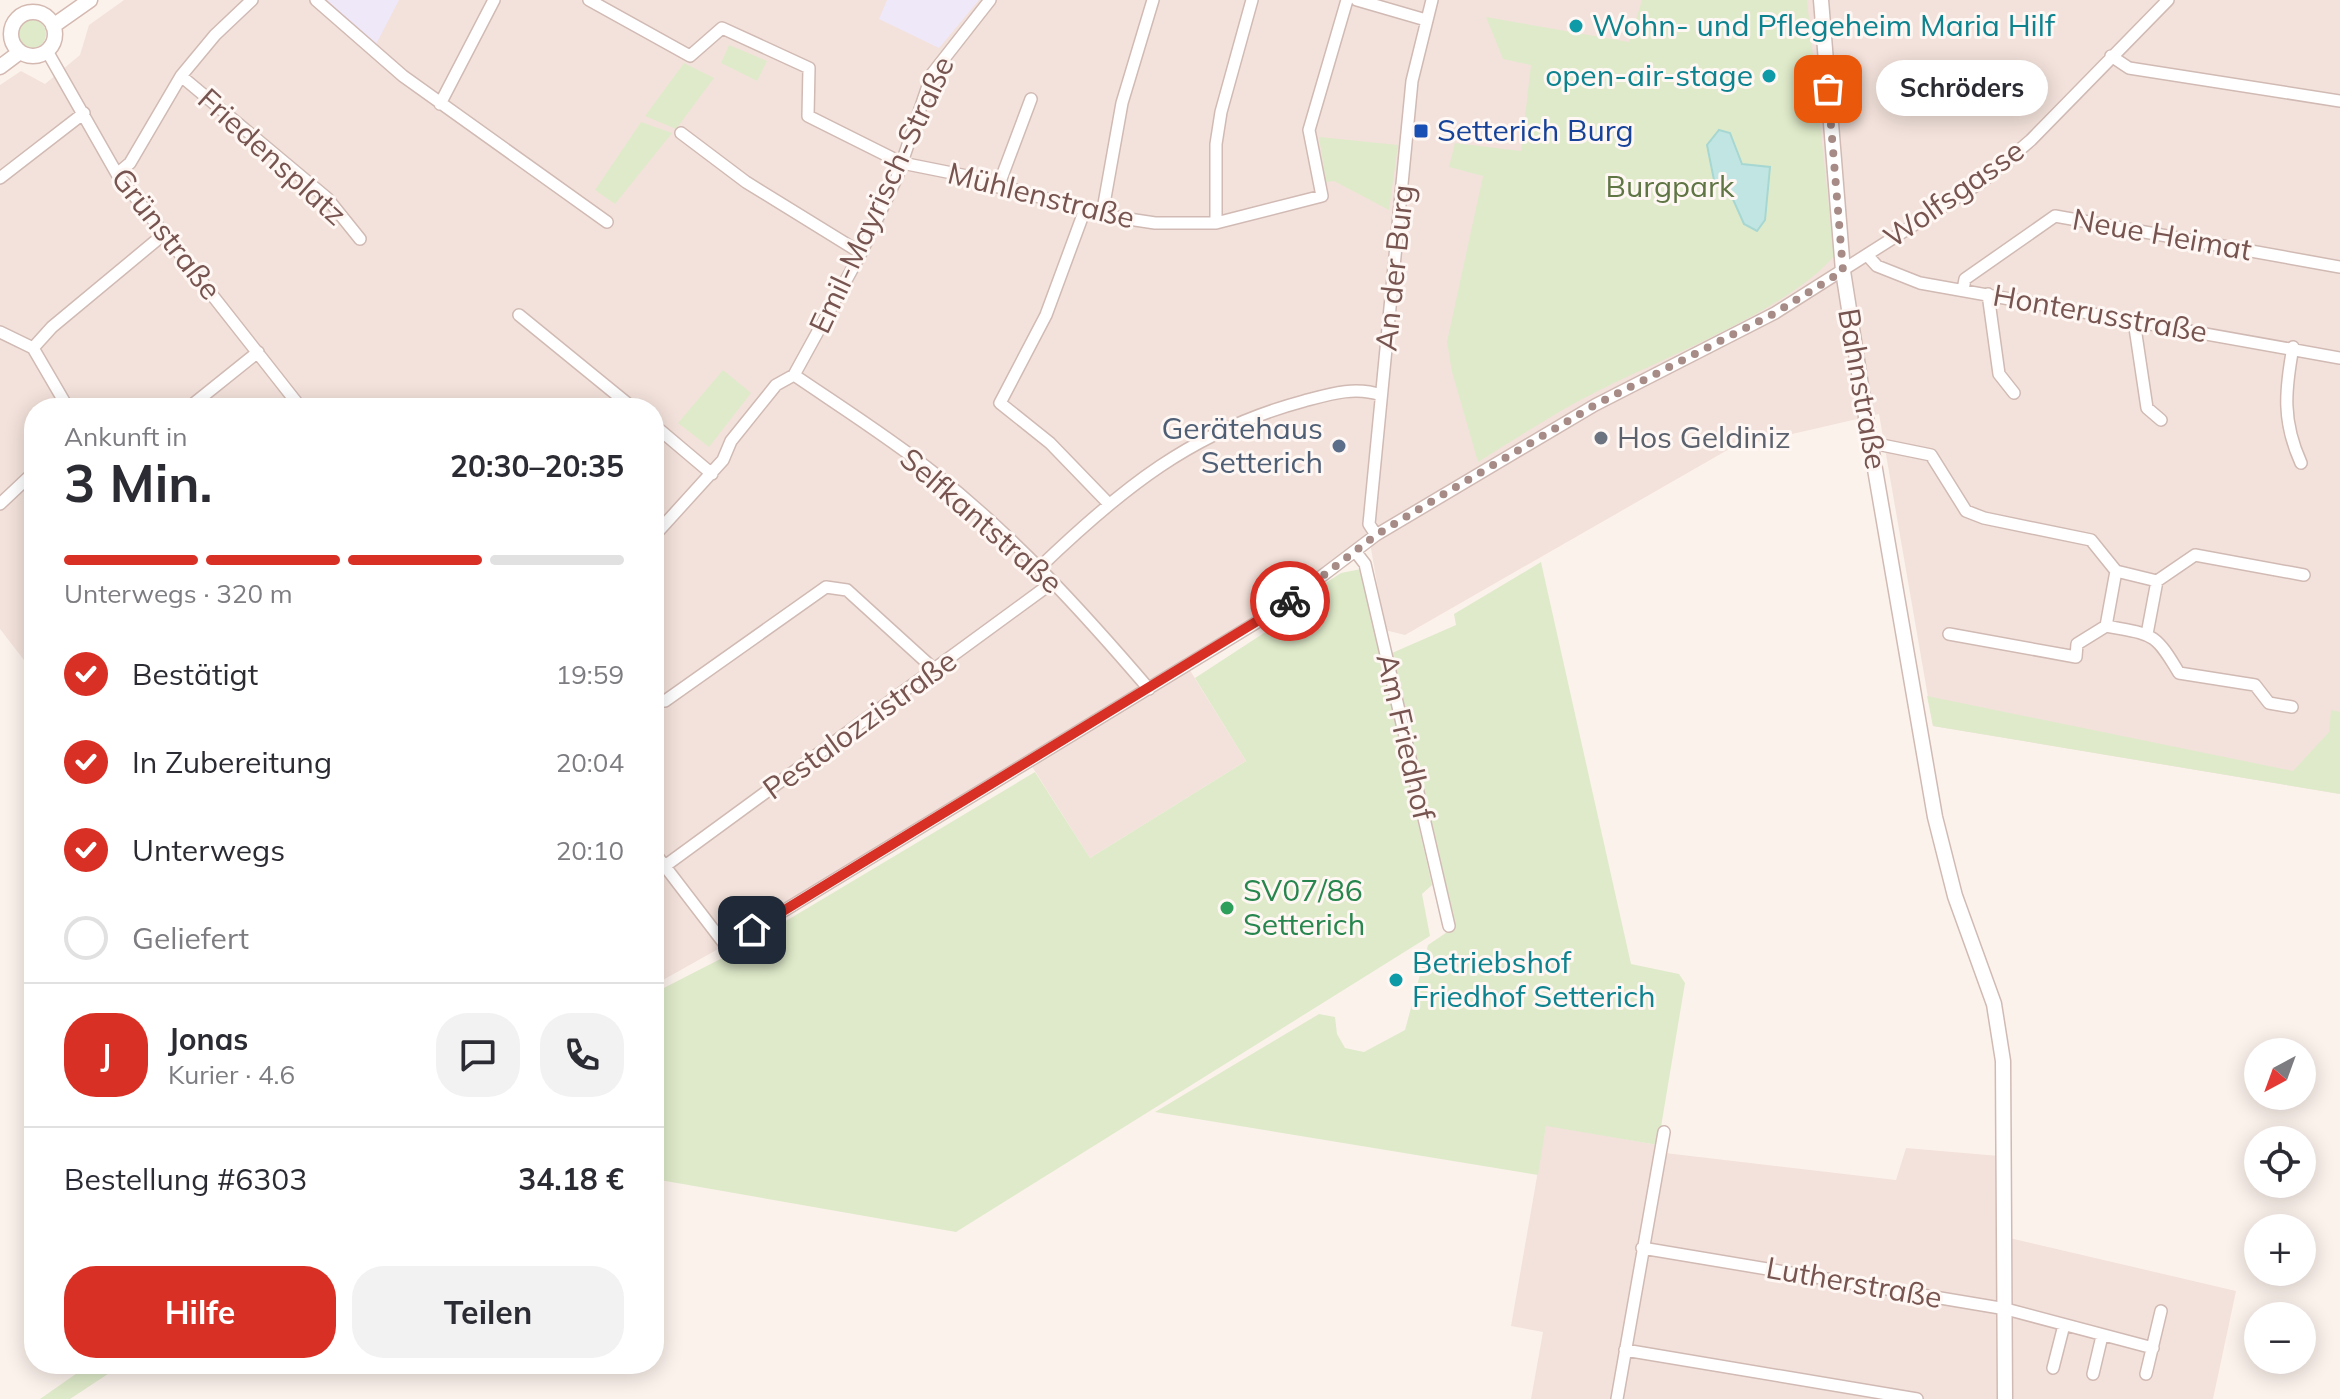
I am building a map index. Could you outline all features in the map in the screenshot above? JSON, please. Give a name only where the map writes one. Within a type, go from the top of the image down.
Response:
[{"type":"street","points":[[53,26],[90,0]]},
{"type":"street","points":[[117,174],[130,163],[181,76],[215,35],[252,0]]},
{"type":"street","points":[[316,0],[369,49],[440,104],[607,222]]},
{"type":"street","points":[[440,104],[494,0]]},
{"type":"street","name":"Mühlenstraße","points":[[589,0],[690,56],[722,28],[809,68],[808,116],[902,163],[967,176],[1084,212],[1155,223],[1216,223],[1322,196],[1309,130],[1347,0]]},
{"type":"street","name":"Emil-Mayrisch-Straße","points":[[664,525],[712,474],[723,460],[731,441],[776,385],[794,375],[861,253],[902,163],[932,74],[990,0]]},
{"type":"street","points":[[1102,215],[1122,103],[1153,0]]},
{"type":"street","points":[[1216,223],[1216,144],[1221,112],[1252,0]]},
{"type":"street","points":[[1357,0],[1426,20]]},
{"type":"street","name":"An der Burg","points":[[1376,535],[1369,524],[1412,81],[1432,0]]},
{"type":"street","name":"Bahnstraße","points":[[1821,0],[1843,271],[1904,632],[1944,856],[1979,954],[1998,1024],[2003,1061],[2007,1233],[2005,1399]]},
{"type":"street","name":"Wolfsgasse","points":[[666,866],[726,946],[1277,610],[1376,535],[1595,405],[1775,313],[1983,181],[2031,140],[2168,0]]},
{"type":"street","points":[[36,13],[53,26],[54,39],[47,51],[36,56],[20,52],[11,36],[16,19],[36,13]]},
{"type":"street","name":"Grünstraße","points":[[47,51],[117,174],[293,398]]},
{"type":"street","points":[[0,67],[20,52]]},
{"type":"street","points":[[2111,56],[2129,68],[2340,101]]},
{"type":"street","name":"Friedensplatz","points":[[181,76],[327,198],[360,239]]},
{"type":"street","points":[[998,187],[1031,99]]},
{"type":"street","points":[[0,178],[84,113]]},
{"type":"street","points":[[681,133],[746,182],[861,253]]},
{"type":"street","points":[[1084,212],[1046,315],[1000,403],[1050,443],[1109,504]]},
{"type":"street","name":"Neue Heimat","points":[[1963,290],[1965,279],[2055,216],[2340,267]]},
{"type":"street","points":[[33,348],[52,327],[164,234]]},
{"type":"street","name":"Honterusstraße","points":[[1867,255],[1877,266],[1920,283],[2293,347],[2340,358]]},
{"type":"street","points":[[1988,294],[1999,374],[2014,393]]},
{"type":"street","points":[[519,315],[621,398]]},
{"type":"street","points":[[2134,321],[2147,408],[2161,420]]},
{"type":"street","points":[[0,332],[33,348],[62,398]]},
{"type":"street","points":[[2293,347],[2284,394],[2291,440],[2301,463]]},
{"type":"street","points":[[201,398],[258,352]]},
{"type":"street","name":"Selfkantstraße","points":[[794,375],[933,472],[1053,582],[1149,689]]},
{"type":"street","points":[[1039,568],[1109,504],[1177,452],[1248,418],[1332,394],[1364,389],[1381,395]]},
{"type":"street","points":[[664,433],[712,474]]},
{"type":"street","points":[[1872,443],[1931,455],[1966,511],[1984,518],[2091,540],[2116,571],[2157,581]]},
{"type":"street","points":[[0,504],[24,481]]},
{"type":"street","name":"Am Friedhof","points":[[1355,551],[1365,564],[1449,926]]},
{"type":"street","points":[[2147,634],[2157,581],[2195,555],[2304,575]]},
{"type":"street","points":[[2106,626],[2116,571]]},
{"type":"street","name":"Pestalozzistraße","points":[[666,866],[1053,582]]},
{"type":"street","points":[[665,701],[826,587],[847,590],[935,670]]},
{"type":"street","points":[[1949,634],[2076,657],[2077,644],[2106,626],[2147,634],[2159,639],[2179,673],[2255,685],[2269,703],[2292,707]]},
{"type":"street","points":[[1617,1399],[1664,1132]]},
{"type":"street","name":"Lutherstraße","points":[[1642,1248],[2006,1309],[2153,1348]]},
{"type":"street","points":[[2146,1374],[2161,1311]]},
{"type":"street","points":[[2053,1368],[2064,1325]]},
{"type":"street","points":[[2093,1374],[2102,1336]]},
{"type":"street","points":[[1625,1350],[1917,1399]]},
{"type":"shaded area","points":[[124,0],[2340,0],[2340,794],[1933,726],[1879,414],[1731,448],[1405,635],[1385,630],[1369,537],[1299,590],[1183,659],[1246,761],[1090,858],[1026,757],[745,934],[664,979],[664,398],[24,398],[24,660],[0,629],[0,85],[21,71],[45,84],[80,55],[89,25]]},
{"type":"shaded area","points":[[327,0],[399,0],[374,48]]},
{"type":"shaded area","points":[[887,0],[979,0],[939,48],[879,19]]},
{"type":"shaded area","points":[[1546,1125],[1658,1145],[1665,1153],[1896,1180],[1906,1148],[1999,1156],[1997,1235],[2236,1291],[2213,1399],[1531,1399],[1543,1332],[1511,1326]]},
{"type":"green space","name":"Burgpark","points":[[1642,0],[1807,0],[1834,256],[1813,276],[1755,314],[1579,401],[1478,462],[1452,372],[1447,342],[1483,176],[1449,167],[1455,143],[1521,151],[1531,65],[1503,59],[1486,17],[1629,42]]},
{"type":"green space","points":[[32,20],[42,24],[46,34],[42,44],[32,48],[22,44],[18,34],[22,24]]},
{"type":"green space","points":[[729,45],[767,61],[757,81],[721,63]]},
{"type":"green space","points":[[684,63],[714,78],[676,129],[645,116]]},
{"type":"green space","points":[[641,122],[672,133],[615,204],[595,190]]},
{"type":"green space","points":[[1319,137],[1398,145],[1389,210],[1334,181],[1326,182]]},
{"type":"green space","points":[[723,370],[751,393],[709,447],[678,423]]},
{"type":"green space","points":[[1541,562],[1631,964],[1679,974],[1685,983],[1658,1145],[1546,1126],[1538,1175],[1155,1112],[1319,1014],[1335,1017],[1337,1034],[1345,1048],[1364,1052],[1405,1030],[1428,945],[1453,928],[1392,653],[1456,625],[1454,614]]},
{"type":"green space","points":[[1361,569],[1432,885],[1422,894],[1430,936],[956,1232],[664,1181],[664,988],[734,952],[1035,772],[1090,858],[1246,761],[1195,678],[1284,620],[1293,604],[1341,573]]},
{"type":"green space","points":[[1927,696],[2293,771],[2329,732],[2331,710],[2340,712],[2340,794],[1933,726]]},
{"type":"green space","points":[[76,1374],[108,1374],[70,1399],[40,1399]]},
{"type":"water","points":[[1719,130],[1730,133],[1742,164],[1770,167],[1765,220],[1757,231],[1744,224],[1732,197],[1714,180],[1707,145]]},
{"type":"way so far","points":[[1290,601],[1376,535],[1439,497],[1595,405],[1775,313],[1843,271],[1828,89]]},
{"type":"place","name":"Wohn- und Pflegeheim Maria Hilf","points":[[1576,26]]},
{"type":"place","name":"open-air-stage","points":[[1769,76]]},
{"type":"place","name":"Schröders","points":[[1828,89]]},
{"type":"place","name":"Setterich Burg","points":[[1421,131]]},
{"type":"place","name":"Hos Geldiniz","points":[[1601,438]]},
{"type":"place","name":"Gerätehaus Setterich","points":[[1339,446]]},
{"type":"place","name":"SV07/86 Setterich","points":[[1227,908]]},
{"type":"place","name":"Betriebshof Friedhof Setterich","points":[[1396,980]]},
{"type":"route","points":[[752,930],[1290,601]]}]
